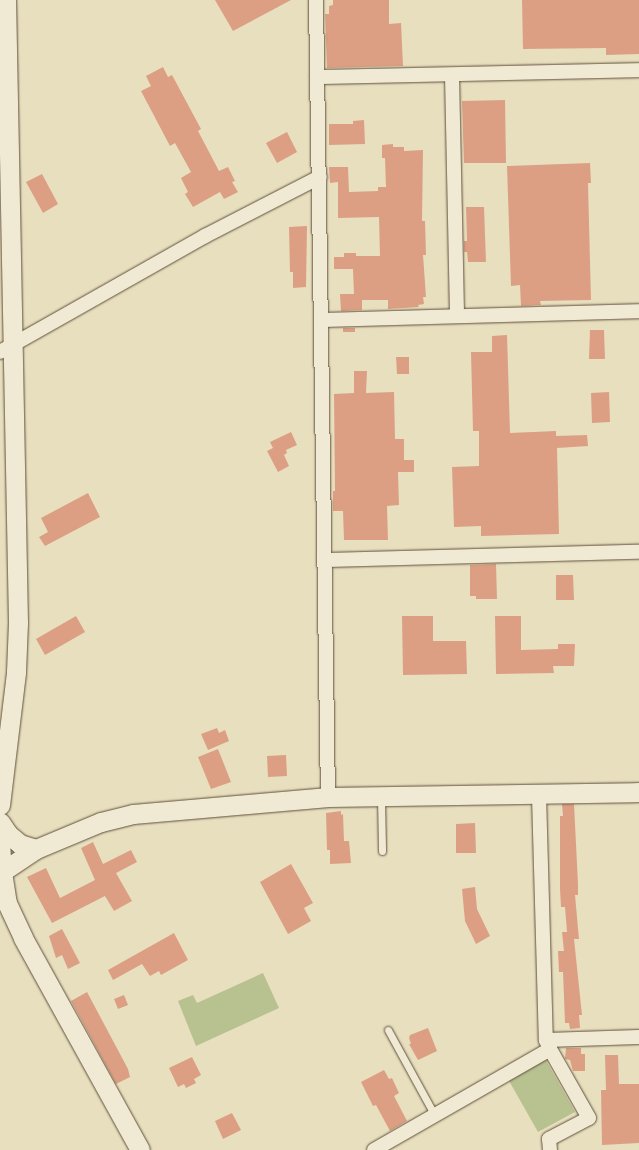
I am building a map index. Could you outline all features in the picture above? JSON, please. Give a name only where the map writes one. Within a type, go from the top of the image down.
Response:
[{"type":"street","points":[[0,805],[16,672],[18,623],[6,348],[6,0]]},
{"type":"street","points":[[316,0],[328,797]]},
{"type":"street","points":[[317,77],[639,70]]},
{"type":"street","points":[[452,75],[457,316]]},
{"type":"street","points":[[6,348],[205,236],[320,177]]},
{"type":"street","points":[[321,320],[639,311]]},
{"type":"street","points":[[325,560],[639,552]]},
{"type":"street","points":[[1,873],[36,850],[101,822],[133,814],[328,797],[639,792]]},
{"type":"street","points":[[539,795],[548,1044],[589,1118],[549,1139],[550,1150]]},
{"type":"street","points":[[0,822],[8,834],[20,844],[36,850]]},
{"type":"street","points":[[0,839],[1,873],[7,903],[23,938],[140,1150]]},
{"type":"street","points":[[374,1150],[435,1116],[548,1044],[639,1037]]},
{"type":"lane","points":[[381,797],[382,851]]},
{"type":"lane","points":[[388,1030],[435,1116]]},
{"type":"green space","points":[[263,973],[279,1008],[196,1046],[178,1001],[193,995],[197,1003]]},
{"type":"green space","points":[[545,1059],[575,1112],[538,1132],[508,1079]]},
{"type":"building","points":[[215,0],[291,0],[233,31]]},
{"type":"building","points":[[333,0],[389,0],[389,24],[401,23],[403,66],[327,68],[325,14],[329,14],[329,6],[333,5]]},
{"type":"building","points":[[522,0],[639,0],[639,54],[606,55],[606,48],[523,49]]},
{"type":"building","points":[[163,67],[168,77],[172,75],[201,129],[198,131],[219,171],[228,167],[235,181],[232,182],[238,192],[224,199],[220,192],[193,207],[185,194],[188,192],[181,178],[191,172],[175,143],[170,146],[141,91],[151,86],[146,76]]},
{"type":"building","points":[[505,100],[506,163],[464,163],[462,101]]},
{"type":"building","points":[[364,120],[365,144],[329,145],[329,124],[353,124],[353,121]]},
{"type":"building","points":[[287,132],[297,152],[277,163],[266,143]]},
{"type":"building","points":[[393,144],[393,147],[404,147],[404,151],[423,150],[422,221],[425,221],[426,255],[423,255],[426,297],[423,297],[424,304],[418,305],[419,307],[388,309],[388,300],[362,300],[362,310],[341,311],[340,294],[354,294],[353,269],[334,269],[334,257],[344,257],[344,253],[356,253],[356,256],[380,256],[379,217],[338,218],[338,182],[330,183],[329,167],[348,167],[349,192],[378,191],[378,187],[386,187],[385,158],[382,158],[382,145]]},
{"type":"building","points":[[590,163],[591,183],[588,183],[591,300],[540,301],[541,305],[521,306],[520,285],[511,286],[507,166]]},
{"type":"building","points":[[42,174],[58,204],[43,213],[26,182]]},
{"type":"building","points":[[466,207],[484,207],[486,262],[468,262],[467,252],[464,252],[464,241],[467,241]]},
{"type":"building","points":[[307,226],[306,287],[293,288],[293,272],[290,272],[289,227]]},
{"type":"building","points":[[343,328],[355,328],[355,332],[343,332]]},
{"type":"building","points":[[590,330],[604,330],[605,359],[589,359]]},
{"type":"building","points":[[507,335],[510,433],[556,431],[556,436],[587,435],[588,446],[557,448],[559,534],[481,536],[481,526],[454,527],[452,467],[479,466],[479,431],[473,431],[471,352],[492,352],[492,336]]},
{"type":"building","points":[[396,357],[409,357],[409,374],[397,374]]},
{"type":"building","points":[[354,371],[367,371],[366,393],[394,392],[395,439],[404,439],[404,460],[414,460],[414,472],[398,472],[399,505],[387,506],[388,540],[344,540],[343,511],[333,511],[333,491],[335,491],[334,394],[354,393]]},
{"type":"building","points":[[609,392],[610,422],[592,423],[591,393]]},
{"type":"building","points":[[291,432],[297,445],[286,450],[287,453],[284,455],[289,466],[278,472],[267,451],[273,448],[270,442]]},
{"type":"building","points":[[88,493],[100,517],[45,546],[39,537],[48,532],[41,518]]},
{"type":"building","points":[[496,564],[497,599],[476,599],[476,596],[470,596],[470,565]]},
{"type":"building","points":[[556,575],[573,575],[574,600],[556,600]]},
{"type":"building","points":[[76,616],[85,632],[45,655],[36,639]]},
{"type":"building","points":[[402,616],[433,616],[433,641],[466,641],[467,674],[403,675]]},
{"type":"building","points":[[495,616],[521,616],[521,650],[558,649],[558,644],[575,644],[574,666],[553,666],[554,673],[496,674]]},
{"type":"building","points":[[217,728],[219,733],[225,730],[229,741],[208,750],[201,734]]},
{"type":"building","points":[[218,749],[231,782],[211,789],[198,757]]},
{"type":"building","points":[[286,755],[287,776],[268,777],[267,756]]},
{"type":"building","points":[[562,804],[574,804],[578,884],[578,895],[575,895],[579,939],[574,939],[582,1015],[579,1015],[580,1028],[570,1029],[569,1023],[565,1023],[563,972],[559,972],[558,951],[564,951],[562,932],[567,932],[565,907],[561,907],[560,889],[560,816],[563,816]]},
{"type":"building","points":[[341,811],[341,815],[343,814],[344,841],[349,841],[351,863],[330,864],[330,850],[327,850],[326,813]]},
{"type":"building","points":[[475,823],[476,853],[456,853],[456,824]]},
{"type":"building","points":[[93,842],[103,864],[131,850],[137,862],[116,873],[132,901],[114,911],[105,896],[52,923],[27,877],[46,868],[60,898],[95,880],[81,848]]},
{"type":"building","points":[[291,864],[313,903],[304,908],[311,921],[288,934],[260,882]]},
{"type":"building","points":[[475,887],[477,909],[490,936],[476,944],[465,921],[462,889]]},
{"type":"building","points":[[62,929],[80,963],[68,969],[62,955],[56,958],[49,936]]},
{"type":"building","points":[[174,933],[188,960],[161,975],[159,971],[150,976],[142,964],[113,980],[108,970]]},
{"type":"building","points":[[87,992],[128,1069],[130,1077],[116,1084],[71,1001]]},
{"type":"building","points":[[124,995],[128,1005],[118,1009],[114,999]]},
{"type":"building","points":[[428,1028],[437,1051],[418,1060],[409,1044],[411,1044],[409,1038],[410,1035]]},
{"type":"building","points":[[566,1048],[581,1048],[581,1054],[585,1054],[585,1071],[573,1071],[570,1060],[565,1059]]},
{"type":"building","points":[[605,1055],[618,1055],[619,1084],[639,1084],[639,1143],[602,1145],[601,1090],[606,1090]]},
{"type":"building","points":[[192,1057],[201,1075],[194,1079],[196,1083],[186,1088],[184,1084],[178,1087],[169,1068]]},
{"type":"building","points":[[384,1070],[389,1079],[392,1078],[399,1093],[394,1096],[407,1121],[390,1131],[376,1105],[373,1106],[361,1082]]},
{"type":"building","points":[[232,1113],[241,1130],[223,1139],[215,1121]]}]
